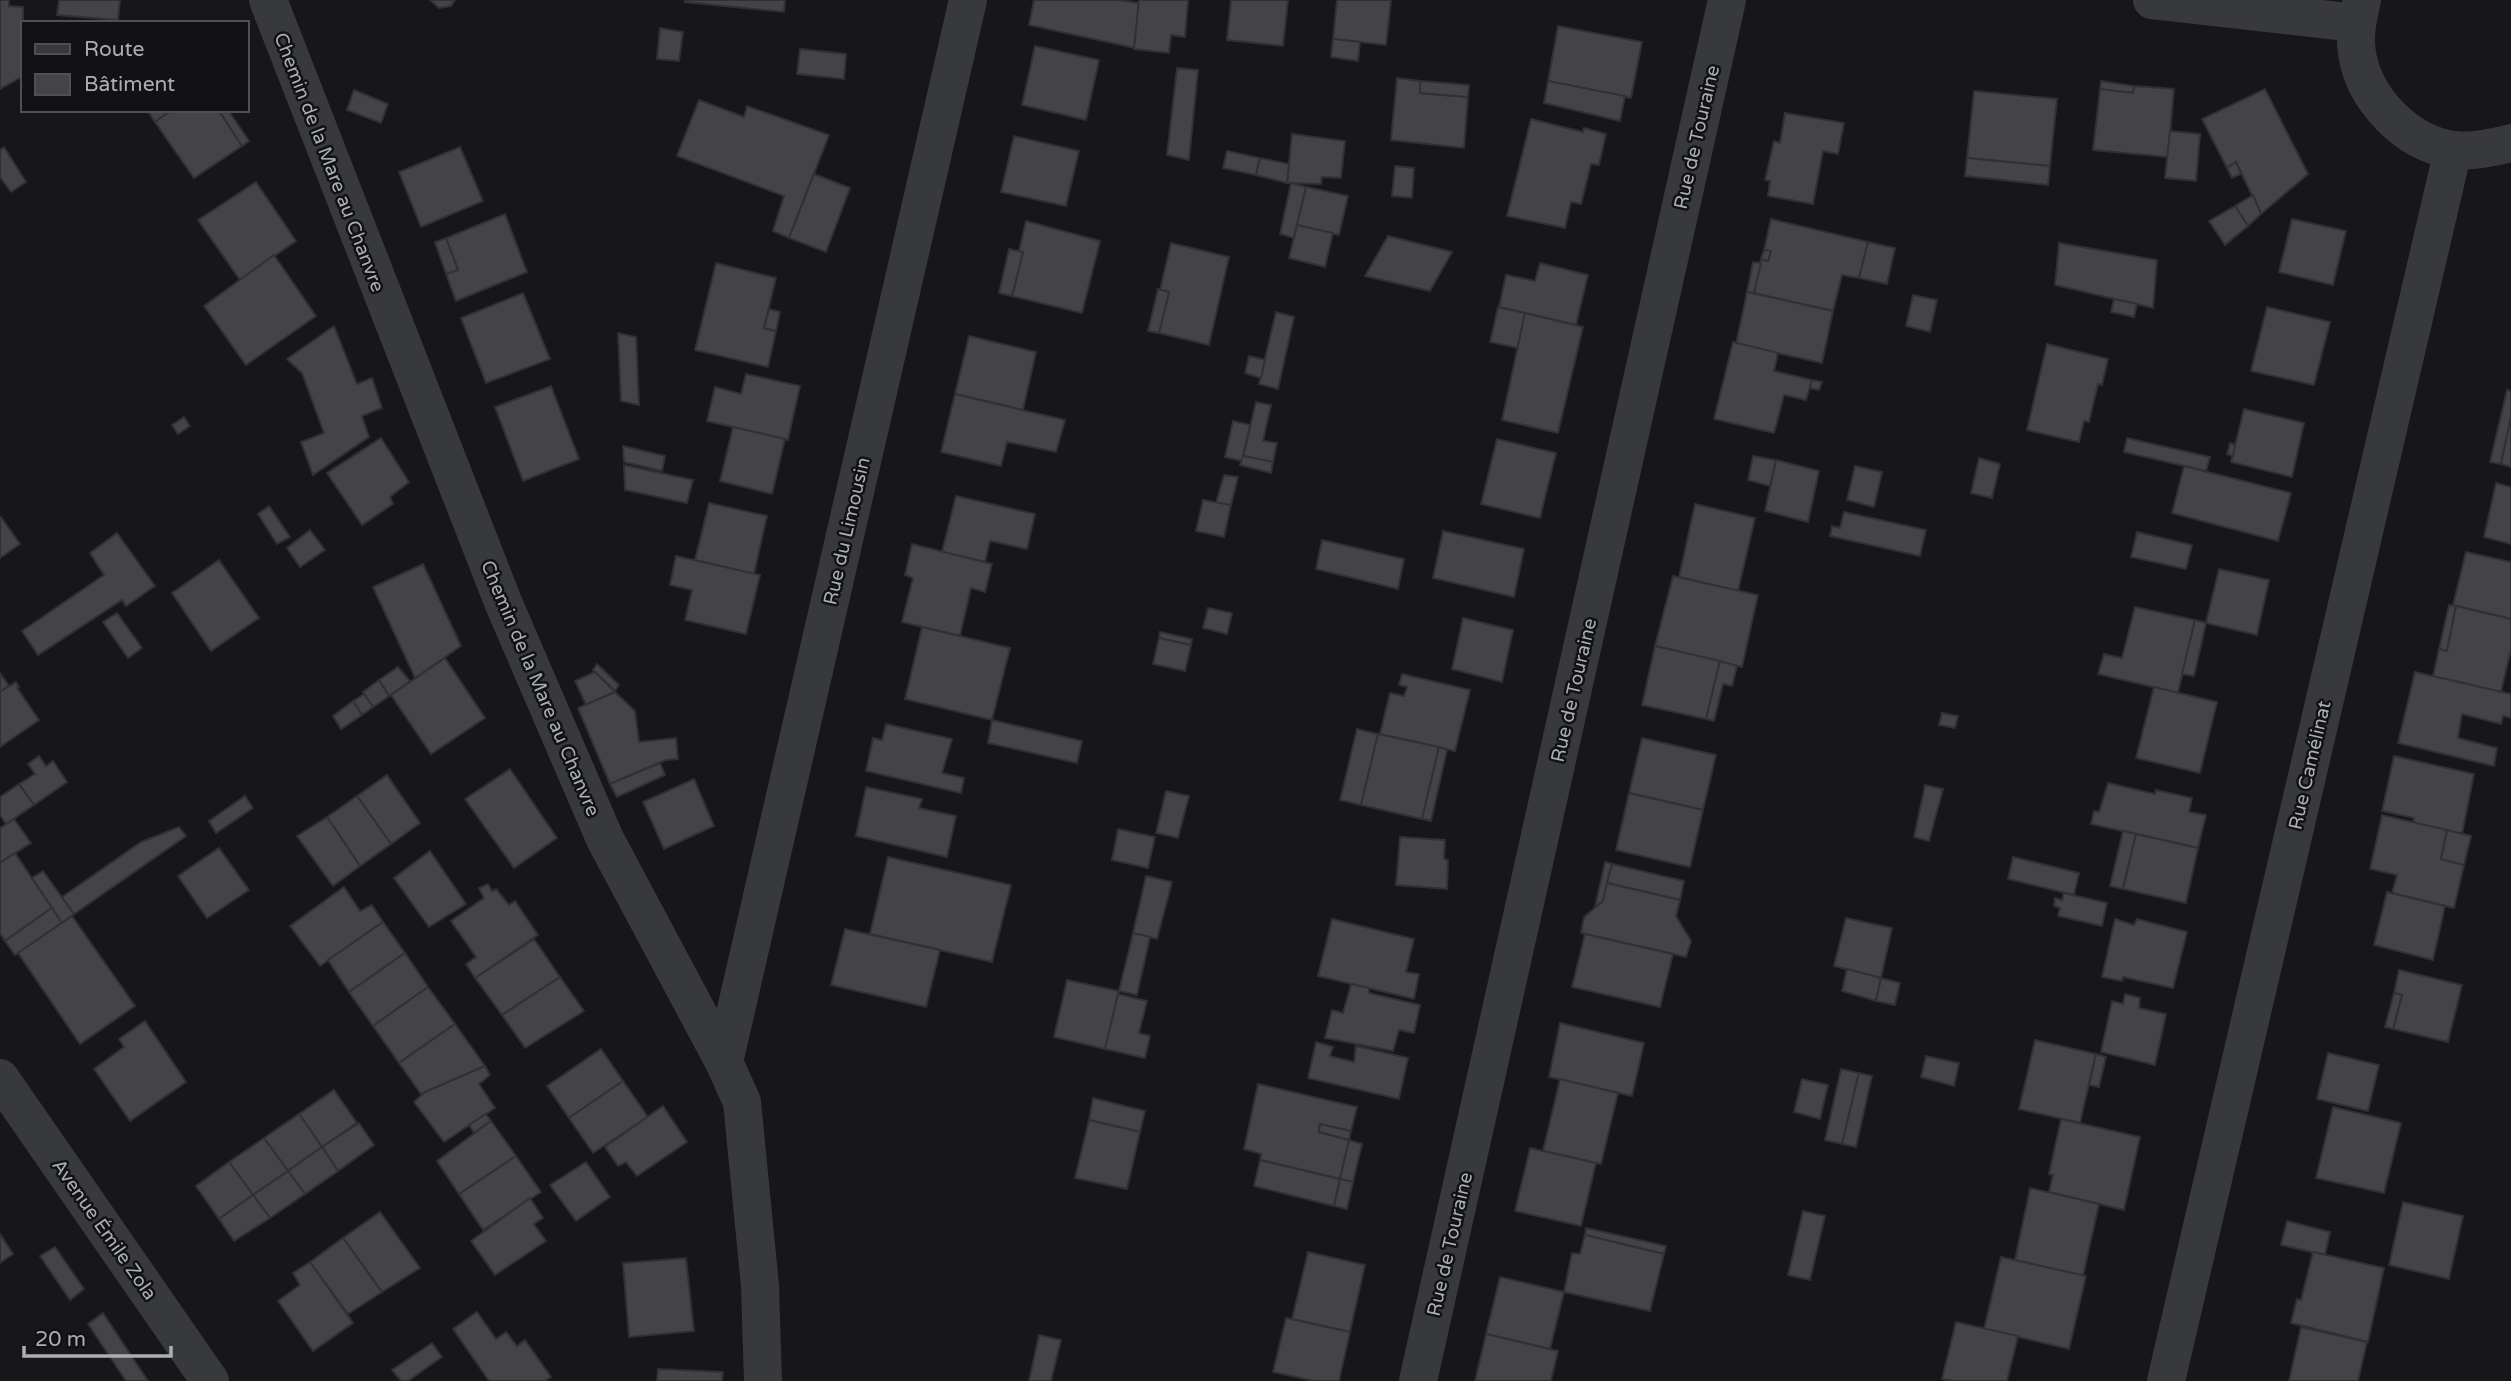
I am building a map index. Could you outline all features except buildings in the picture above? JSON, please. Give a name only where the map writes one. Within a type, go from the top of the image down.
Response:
[{"type":"street","name":"Chemin de la Mare au Chanvre","points":[[268,0],[503,603],[605,839],[724,1062],[742,1102],[760,1286],[763,1381]]},
{"type":"street","name":"Rue du Limousin","points":[[724,1062],[968,0]]},
{"type":"street","name":"Rue de Touraine","points":[[1418,1381],[1727,0]]},
{"type":"street","points":[[2152,0],[2359,11],[2357,53],[2365,81],[2381,107],[2403,128],[2429,142],[2453,150],[2488,149],[2511,142]]},
{"type":"street","name":"Rue Camélinat","points":[[2166,1381],[2453,150]]},
{"type":"street","name":"Avenue Émile Zola","points":[[0,1078],[210,1381]]}]
